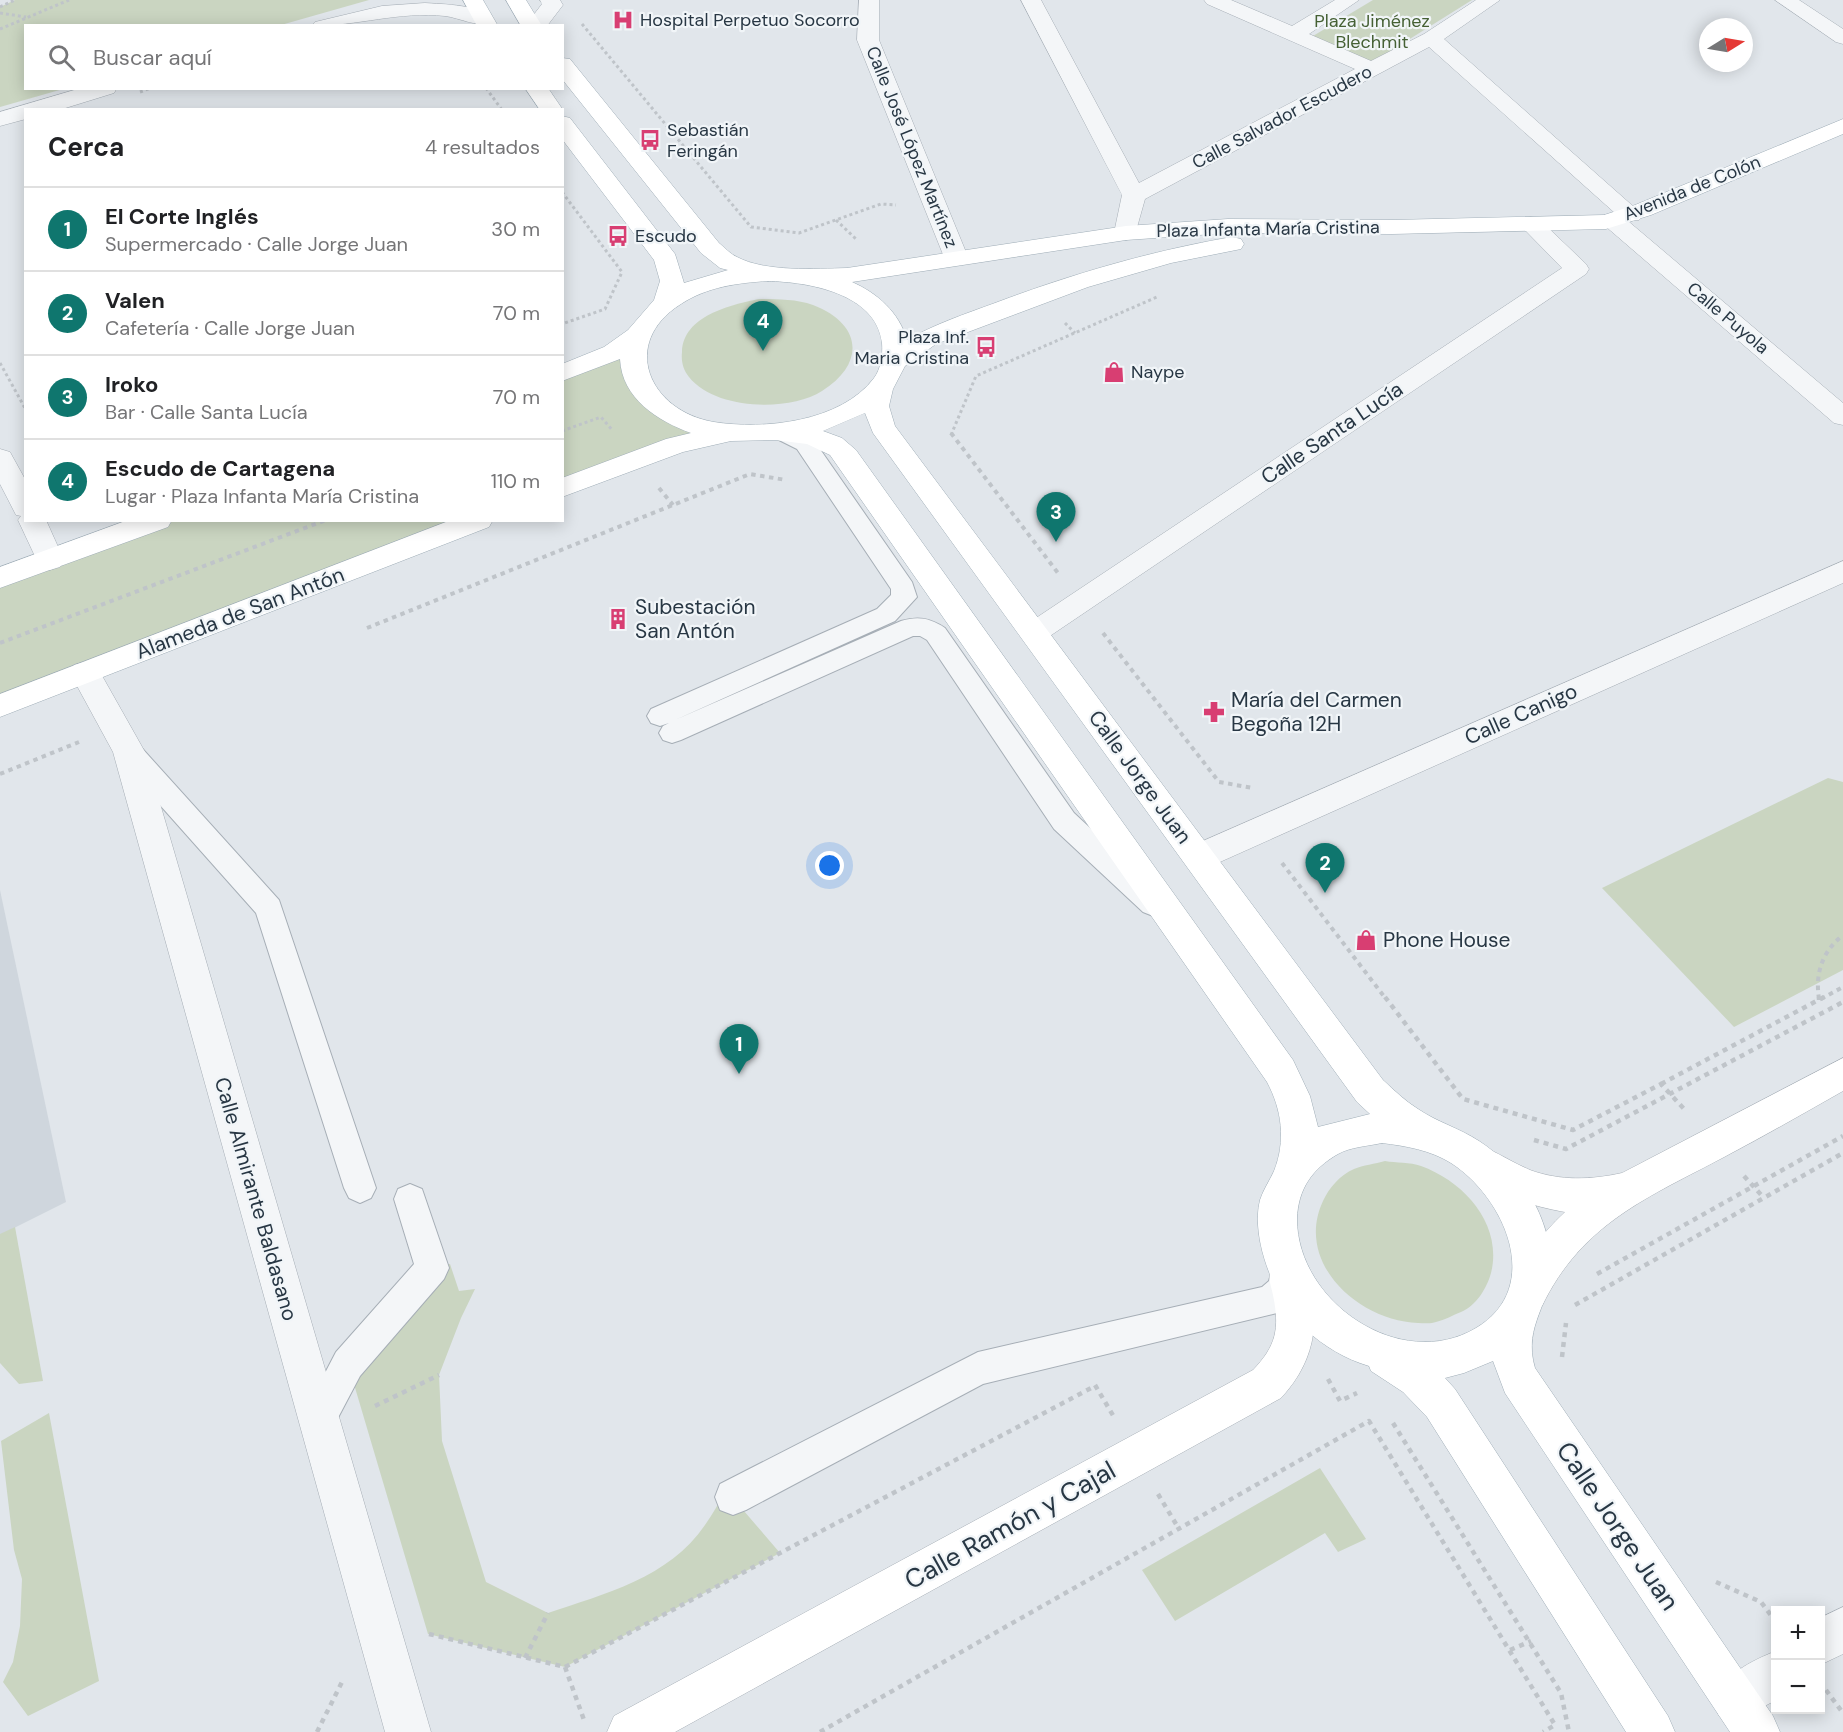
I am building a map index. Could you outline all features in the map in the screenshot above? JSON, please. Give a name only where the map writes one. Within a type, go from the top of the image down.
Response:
[{"type":"main road","points":[[473,0],[485,22]]},
{"type":"main road","points":[[516,0],[532,24]]},
{"type":"main road","points":[[564,66],[710,248],[729,263],[769,273]]},
{"type":"main road","points":[[537,90],[551,108]]},
{"type":"main road","points":[[564,126],[666,259],[672,281],[664,304]]},
{"type":"main road","name":"Avenida de Colón","points":[[1392,227],[1531,224],[1622,217],[1843,126]]},
{"type":"main road","name":"Plaza Infanta María Cristina","points":[[1228,226],[1392,227],[1301,234],[1222,245],[1149,261],[1059,287],[921,340],[860,406],[837,419],[783,434],[732,433],[685,421],[665,411],[647,395],[636,377],[633,365],[633,350],[638,335],[650,317],[664,304],[693,288],[715,281],[769,273],[809,277],[847,275],[1126,233],[1228,226]]},
{"type":"main road","points":[[1059,287],[1098,267],[1110,256],[1126,233]]},
{"type":"main road","name":"Plaza Infanta María Cristina","points":[[809,277],[842,286],[875,307],[892,331],[895,342],[887,375]]},
{"type":"main road","points":[[564,372],[613,353],[638,335]]},
{"type":"main road","name":"Calle Jorge Juan","points":[[887,375],[876,406],[882,428],[1370,1090],[1405,1121],[1441,1140]]},
{"type":"main road","points":[[564,487],[676,445],[714,434],[732,433]]},
{"type":"main road","points":[[783,434],[820,439],[842,451],[1280,1071],[1291,1090],[1300,1135],[1296,1162],[1281,1192],[1277,1213],[1283,1265],[1301,1297],[1316,1314],[1351,1340],[1403,1367],[1430,1389],[1652,1732]]},
{"type":"main road","points":[[0,578],[154,522]]},
{"type":"main road","name":"Alameda de San Antón","points":[[0,706],[474,522]]},
{"type":"main road","points":[[1351,1340],[1392,1356],[1445,1359],[1468,1353],[1506,1329],[1524,1302],[1542,1262],[1570,1232],[1638,1184],[1843,1073]]},
{"type":"main road","points":[[1291,1174],[1301,1160],[1329,1140],[1364,1129],[1403,1129],[1441,1140],[1510,1180],[1559,1194],[1596,1195],[1638,1184]]},
{"type":"main road","points":[[1476,1159],[1508,1192],[1523,1222],[1532,1253],[1532,1274],[1524,1302]]},
{"type":"main road","name":"Calle Ramón y Cajal","points":[[630,1732],[1267,1383],[1283,1368],[1295,1346],[1296,1311],[1283,1265]]},
{"type":"main road","name":"Calle Jorge Juan","points":[[1524,1302],[1511,1329],[1510,1348],[1519,1379],[1746,1716]]},
{"type":"street","points":[[535,24],[553,5],[549,0]]},
{"type":"street","name":"Calle José López Martínez","points":[[869,0],[868,40],[956,257]]},
{"type":"street","points":[[1031,0],[1134,195]]},
{"type":"street","points":[[1214,0],[1372,69]]},
{"type":"street","points":[[1294,34],[1349,0]]},
{"type":"street","name":"Calle Salvador Escudero","points":[[1134,195],[1431,38],[1490,0]]},
{"type":"street","points":[[1785,0],[1837,29]]},
{"type":"street","points":[[330,24],[417,1],[457,4],[485,22]]},
{"type":"street","name":"Calle Puyola","points":[[1431,38],[1622,217],[1843,417]]},
{"type":"street","points":[[40,108],[99,90]]},
{"type":"street","points":[[0,119],[24,113]]},
{"type":"street","name":"Plaza Infanta María Cristina","points":[[1126,233],[1134,195]]},
{"type":"street","name":"Calle Santa Lucía","points":[[1034,633],[1577,269],[1531,224]]},
{"type":"street","points":[[0,458],[24,504]]},
{"type":"street","points":[[33,522],[50,560]]},
{"type":"street","name":"Calle Canigo","points":[[1199,857],[1843,571]]},
{"type":"street","name":"Calle Almirante Baldasano","points":[[85,673],[129,752],[408,1732]]},
{"type":"street","points":[[1825,1640],[1843,1629]]},
{"type":"street","points":[[1746,1716],[1771,1680]]},
{"type":"lane","points":[[783,434],[805,444],[901,584],[904,597],[886,615],[666,724],[910,627],[930,629],[1064,821],[1179,929]]},
{"type":"lane","points":[[129,752],[269,908],[360,1188]]},
{"type":"lane","points":[[319,1419],[348,1364],[432,1268],[410,1199]]},
{"type":"lane","points":[[733,1497],[978,1369],[1269,1301],[1282,1291],[1286,1283],[1283,1265]]},
{"type":"path","points":[[0,7],[15,0]]},
{"type":"path","points":[[0,29],[69,0]]},
{"type":"path","points":[[0,13],[27,17]]},
{"type":"path","points":[[579,20],[751,227],[799,233],[880,204],[900,206]]},
{"type":"path","points":[[487,90],[501,108]]},
{"type":"path","points":[[564,195],[622,272],[605,309],[564,323]]},
{"type":"path","points":[[836,220],[857,239]]},
{"type":"path","points":[[1158,297],[975,376],[951,434],[1059,575],[1084,586],[1092,595],[1093,620],[1219,782],[1268,791],[1287,818],[1279,860],[1463,1099],[1573,1130],[1843,987]]},
{"type":"path","points":[[0,363],[24,407]]},
{"type":"path","points":[[564,430],[601,417]]},
{"type":"path","points":[[367,628],[750,474],[792,481]]},
{"type":"path","points":[[658,486],[673,505]]},
{"type":"path","points":[[0,643],[321,522]]},
{"type":"path","points":[[0,774],[86,740]]},
{"type":"path","points":[[1819,1000],[1816,984],[1824,956],[1834,941],[1843,935]]},
{"type":"path","points":[[1524,1137],[1566,1149],[1843,1002]]},
{"type":"path","points":[[1661,1084],[1764,1198]]},
{"type":"path","points":[[1524,1302],[1578,1285],[1843,1136]]},
{"type":"path","points":[[1568,1309],[1843,1153]]},
{"type":"path","points":[[1561,1368],[1566,1320]]},
{"type":"path","points":[[1351,1340],[1319,1363],[1340,1401],[1357,1393],[1364,1395]]},
{"type":"path","points":[[372,1407],[439,1375]]},
{"type":"path","points":[[428,1634],[565,1666],[1095,1386]]},
{"type":"path","points":[[1389,1418],[1561,1693],[1569,1732]]},
{"type":"path","points":[[820,1732],[1369,1421],[1555,1725],[1544,1732]]},
{"type":"path","points":[[1710,1580],[1761,1602],[1771,1615]]},
{"type":"path","points":[[525,1658],[548,1613]]},
{"type":"path","points":[[565,1666],[588,1732]]},
{"type":"path","points":[[317,1732],[346,1675]]},
{"type":"path","points":[[1825,1688],[1843,1713]]},
{"type":"shaded area","points":[[0,890],[66,1202],[0,1235]]},
{"type":"green space","points":[[15,0],[369,0],[285,24],[24,24],[24,90],[60,90],[0,107],[0,7]]},
{"type":"green space","name":"Plaza Jiménez Blechmit","points":[[1373,0],[1472,0],[1373,62],[1313,36]]},
{"type":"green space","points":[[759,299],[807,303],[829,313],[841,323],[849,333],[852,345],[851,356],[846,368],[836,380],[808,398],[791,402],[753,404],[716,396],[701,388],[689,377],[682,362],[682,355],[684,340],[690,329],[710,314]]},
{"type":"green space","points":[[625,346],[640,384],[707,428],[564,488],[564,373]]},
{"type":"green space","points":[[155,522],[476,522],[0,706],[0,578]]},
{"type":"green space","points":[[1828,778],[1843,782],[1843,970],[1734,1027],[1602,888]]},
{"type":"green space","points":[[1385,1161],[1417,1165],[1437,1173],[1466,1194],[1486,1222],[1493,1255],[1487,1285],[1480,1296],[1466,1309],[1443,1320],[1418,1323],[1396,1320],[1374,1312],[1354,1300],[1338,1284],[1325,1266],[1317,1246],[1316,1224],[1323,1201],[1332,1187],[1340,1178],[1354,1169]]},
{"type":"green space","points":[[15,1227],[43,1381],[19,1384],[0,1363],[0,1234]]},
{"type":"green space","points":[[450,1264],[459,1291],[475,1289],[439,1375],[442,1441],[486,1582],[548,1613],[613,1591],[654,1571],[690,1543],[705,1525],[726,1490],[780,1553],[565,1667],[428,1634],[348,1364],[432,1268]]},
{"type":"green space","points":[[49,1413],[99,1681],[28,1716],[3,1682],[13,1662],[20,1626],[22,1579],[14,1550],[1,1441]]},
{"type":"green space","points":[[1320,1468],[1366,1539],[1338,1552],[1325,1533],[1175,1621],[1142,1570]]},
{"type":"place","name":"Hospital Perpetuo Socorro","points":[[623,20]]},
{"type":"place","name":"Sebastián Feringán","points":[[650,140]]},
{"type":"place","name":"Escudo","points":[[618,236]]},
{"type":"place","name":"Plaza Inf. Maria Cristina","points":[[986,347]]},
{"type":"place","name":"Escudo de Cartagena","points":[[763,351]]},
{"type":"place","name":"Naype","points":[[1114,372]]},
{"type":"place","name":"Iroko","points":[[1056,542]]},
{"type":"place","name":"Subestación San Antón","points":[[618,619]]},
{"type":"place","name":"María del Carmen Begoña 12H","points":[[1214,712]]},
{"type":"place","name":"Valen","points":[[1325,893]]},
{"type":"place","name":"Phone House","points":[[1366,940]]},
{"type":"place","name":"El Corte Inglés","points":[[739,1074]]}]
